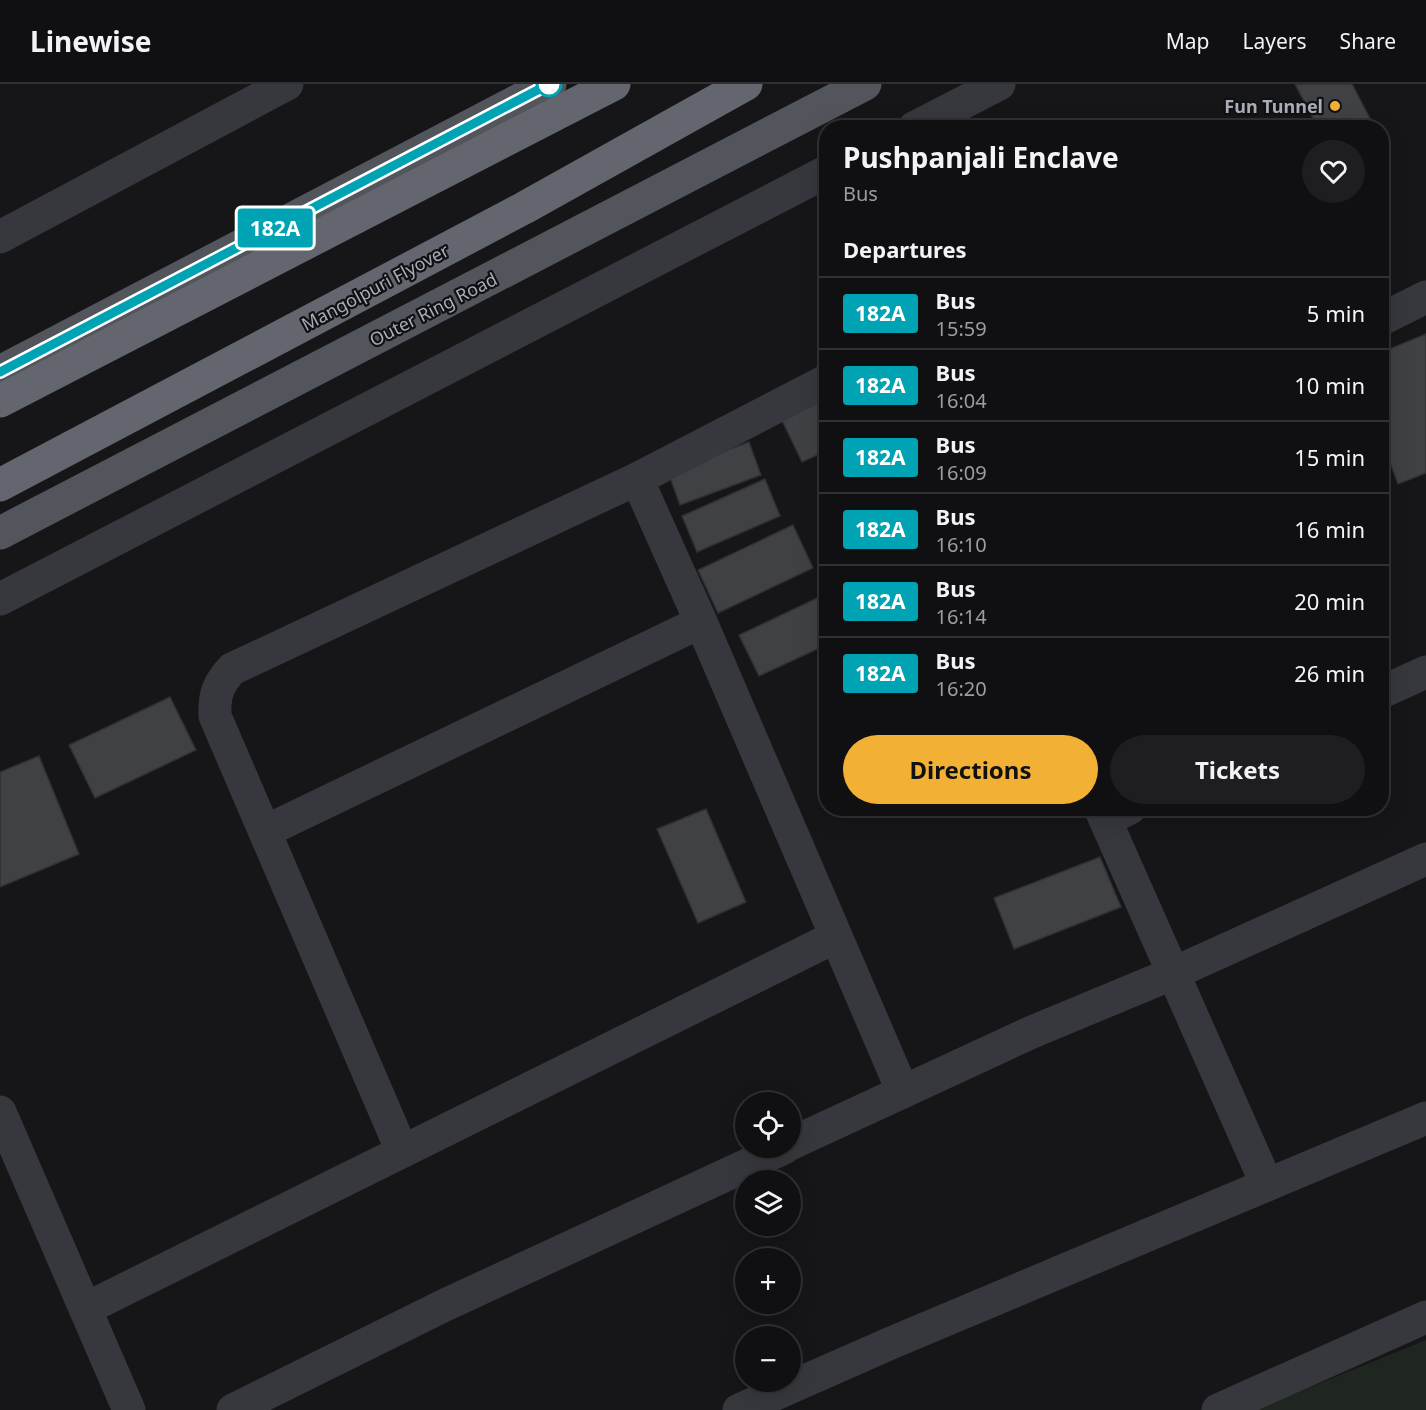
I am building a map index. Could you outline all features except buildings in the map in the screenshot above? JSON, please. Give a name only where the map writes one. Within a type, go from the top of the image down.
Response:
[{"type":"highway","points":[[0,401],[614,84]]},
{"type":"highway","name":"Mangolpuri Flyover","points":[[0,484],[524,208],[746,84]]},
{"type":"main road","points":[[0,372],[550,84]]},
{"type":"main road","name":"Outer Ring Road","points":[[0,533],[865,84]]},
{"type":"street","points":[[0,237],[287,84]]},
{"type":"street","points":[[929,120],[999,84]]},
{"type":"street","points":[[0,599],[819,182]]},
{"type":"street","points":[[1389,316],[1426,297]]},
{"type":"street","points":[[402,1151],[215,716],[214,701],[219,684],[232,669],[637,479],[819,385]]},
{"type":"street","points":[[637,479],[903,1092]]},
{"type":"street","points":[[266,831],[701,622]]},
{"type":"street","points":[[1389,689],[1426,672]]},
{"type":"street","points":[[1114,816],[1174,973],[1268,1185]]},
{"type":"street","points":[[801,1139],[1032,1032],[1174,973],[1426,859]]},
{"type":"street","points":[[85,1309],[835,937]]},
{"type":"street","points":[[0,1112],[129,1410]]},
{"type":"street","points":[[739,1410],[902,1338],[1426,1118]]},
{"type":"street","points":[[233,1410],[445,1305],[762,1158]]},
{"type":"street","points":[[1218,1410],[1426,1317]]},
{"type":"shaded area","points":[[1426,1340],[1426,1410],[1254,1410]]},
{"type":"bus line","name":"182A","points":[[0,372],[549,84]]},
{"type":"place","name":"Fun Tunnel","points":[[1335,106]]}]
